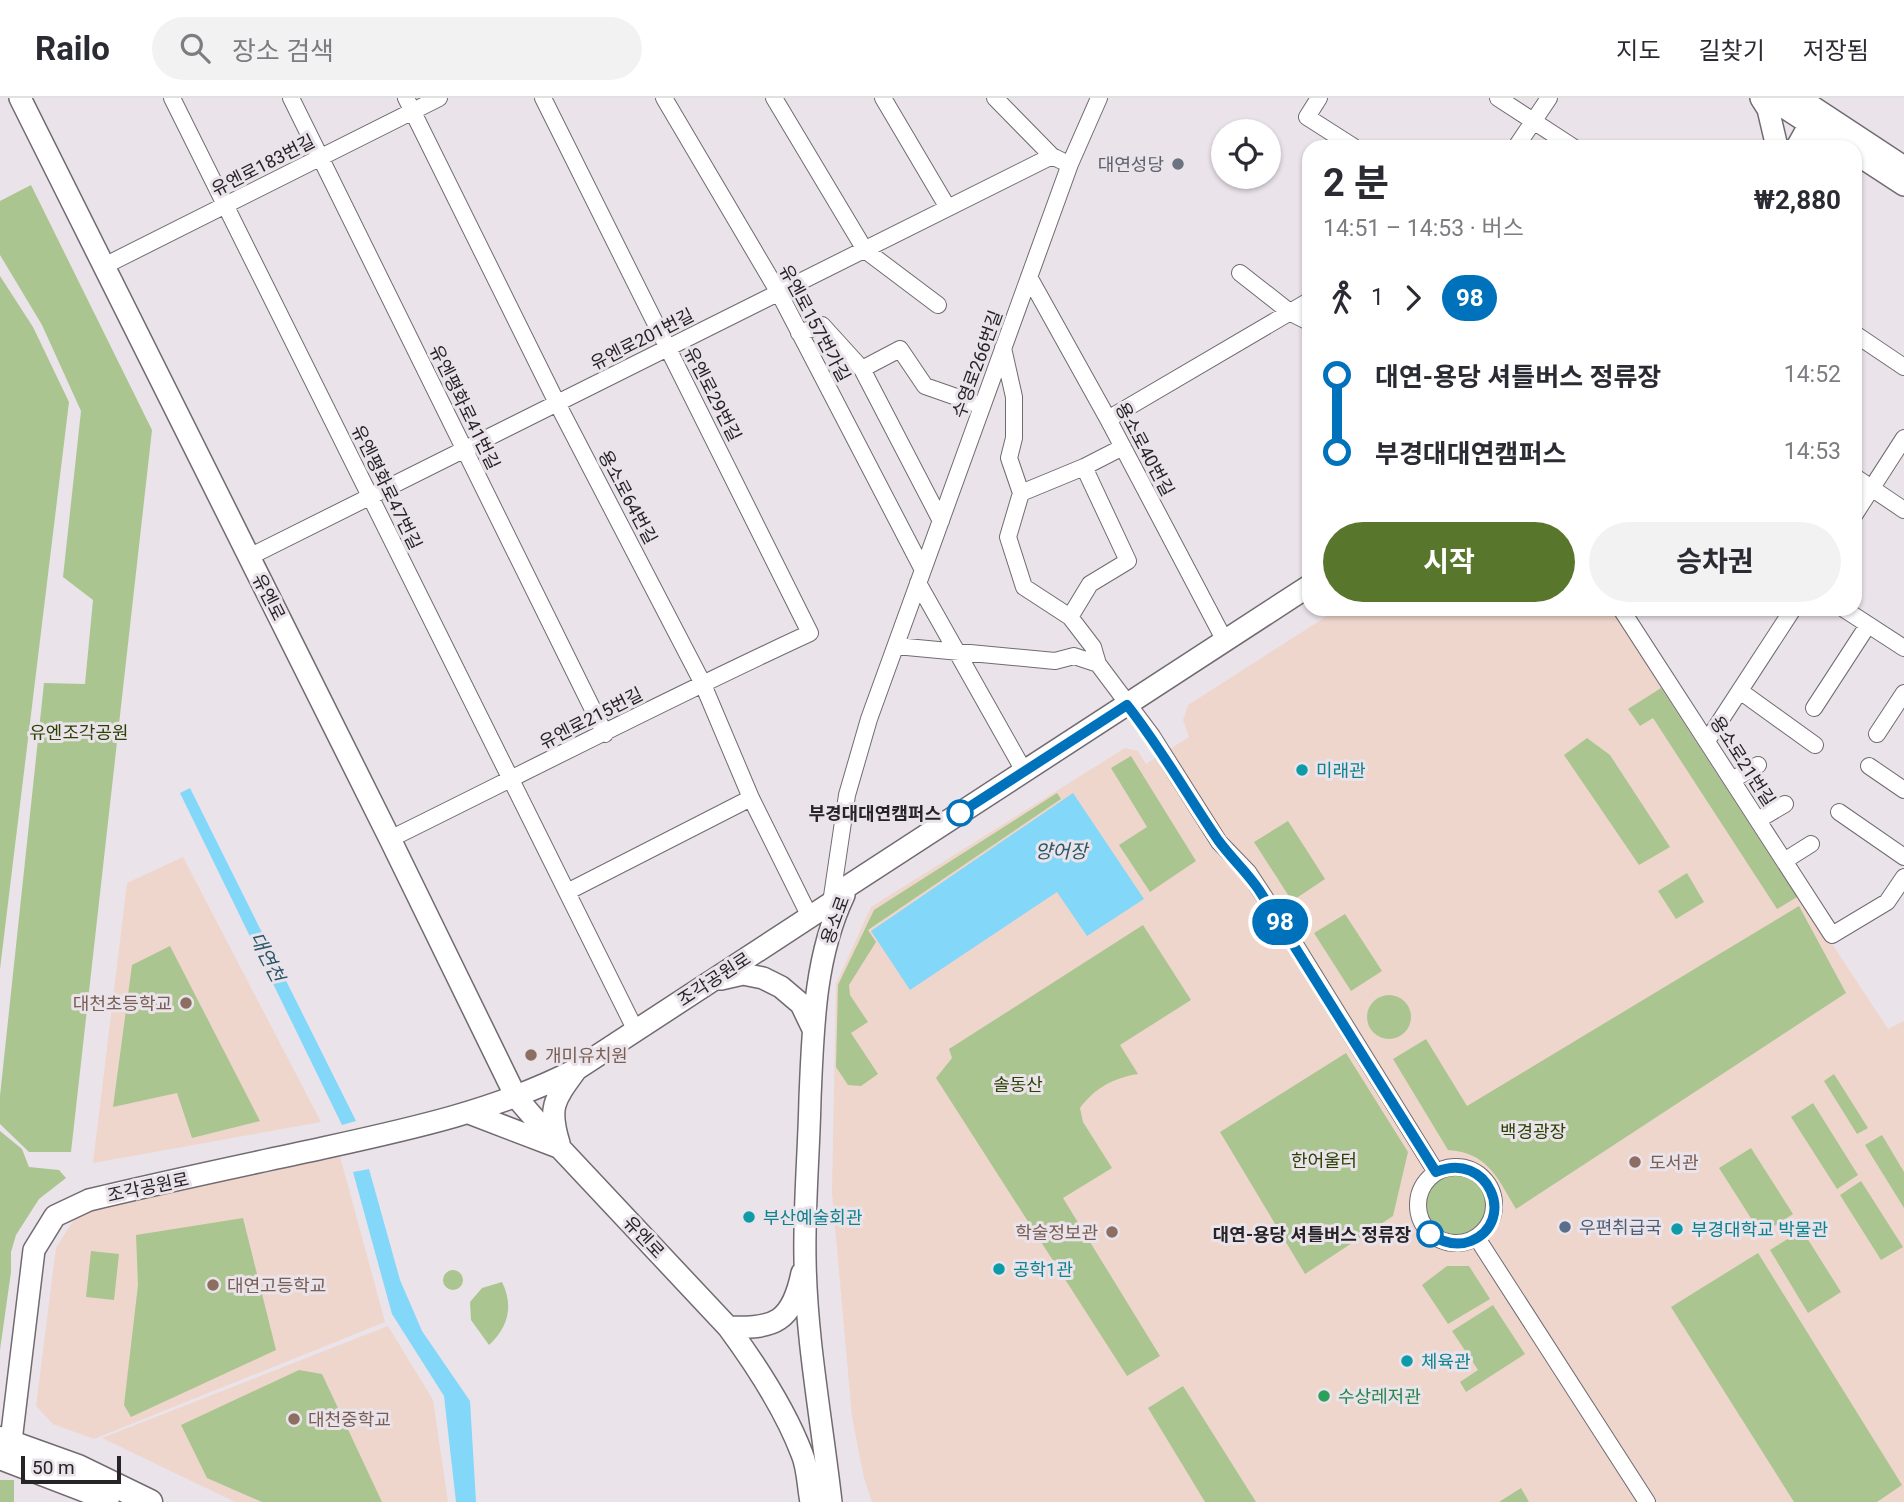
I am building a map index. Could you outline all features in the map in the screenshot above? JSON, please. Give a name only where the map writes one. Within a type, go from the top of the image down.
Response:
[{"type":"highway","points":[[4,1446],[116,1502]]},
{"type":"highway","points":[[4,1446],[78,1467],[149,1502]]},
{"type":"main road","name":"유엔로","points":[[20,98],[516,1097],[560,1148],[728,1327],[766,1383],[803,1455],[811,1502]]},
{"type":"main road","points":[[1761,98],[1768,110],[1775,140]]},
{"type":"main road","points":[[1770,98],[1834,140]]},
{"type":"main road","points":[[1799,98],[1904,167]]},
{"type":"main road","points":[[1801,140],[1810,124]]},
{"type":"main road","points":[[1862,158],[1904,185]]},
{"type":"main road","name":"용소로","points":[[831,1502],[814,1367],[805,1259],[813,1029],[825,945],[832,920],[848,886],[1302,591]]},
{"type":"main road","name":"조각공원로","points":[[4,1446],[34,1250],[55,1216],[89,1200],[370,1138],[469,1113],[516,1097],[577,1069],[831,903],[848,886]]},
{"type":"main road","points":[[713,980],[743,974],[763,978],[781,987],[801,1004],[813,1029]]},
{"type":"main road","points":[[560,1148],[552,1121],[555,1104],[577,1069]]},
{"type":"main road","points":[[469,1113],[560,1148]]},
{"type":"main road","points":[[728,1327],[760,1328],[785,1316],[798,1293],[805,1259]]},
{"type":"street","name":"유엔평화로47번길","points":[[172,98],[635,1029]]},
{"type":"street","name":"유엔평화로41번길","points":[[291,98],[605,734]]},
{"type":"street","name":"유엔로183번길","points":[[104,266],[320,158],[410,105],[439,98]]},
{"type":"street","name":"유엔로29번길","points":[[543,98],[810,632]]},
{"type":"street","name":"유엔로157번가길","points":[[664,98],[779,293],[957,652],[1024,771]]},
{"type":"street","points":[[775,98],[865,250],[938,305]]},
{"type":"street","points":[[883,98],[948,208]]},
{"type":"street","points":[[995,98],[1052,156],[1070,164]]},
{"type":"street","name":"수영로266번길","points":[[831,903],[847,795],[869,719],[1070,164],[1099,98]]},
{"type":"street","points":[[1319,98],[1307,117],[1334,140]]},
{"type":"street","points":[[1498,98],[1562,140]]},
{"type":"street","points":[[1521,140],[1549,98]]},
{"type":"street","name":"용소로64번길","points":[[410,105],[557,403],[702,682],[751,797],[810,917]]},
{"type":"street","name":"유엔로201번길","points":[[249,557],[1052,156]]},
{"type":"street","points":[[1240,273],[1302,318]]},
{"type":"street","name":"용소로40번길","points":[[1029,277],[1108,419],[1225,641]]},
{"type":"street","points":[[1108,419],[1302,306]]},
{"type":"street","points":[[799,333],[822,325],[862,369],[941,521]]},
{"type":"street","points":[[1862,339],[1904,367]]},
{"type":"street","points":[[1003,348],[1014,397],[1014,439],[1009,458],[1021,493],[1008,537],[1024,587],[1070,617],[1093,647],[1098,664],[1152,736],[1219,842],[1255,883],[1436,1172]]},
{"type":"street","points":[[862,369],[900,349],[925,386],[982,406]]},
{"type":"street","points":[[1862,503],[1904,438]]},
{"type":"street","points":[[1021,493],[1084,467],[1123,447]]},
{"type":"street","points":[[1070,617],[1090,584],[1128,561],[1084,467]]},
{"type":"street","points":[[1862,482],[1904,510]]},
{"type":"street","name":"용소로21번길","points":[[1626,616],[1832,935],[1887,902]]},
{"type":"street","points":[[1707,741],[1788,616]]},
{"type":"street","points":[[1854,616],[1904,648]]},
{"type":"street","points":[[1814,708],[1868,625]]},
{"type":"street","name":"유엔로215번길","points":[[390,839],[605,734],[702,682],[810,632]]},
{"type":"street","points":[[896,646],[999,658],[1055,661],[1074,656],[1098,664]]},
{"type":"street","points":[[1740,691],[1815,745]]},
{"type":"street","points":[[1877,733],[1904,693]]},
{"type":"street","points":[[1732,780],[1758,765]]},
{"type":"street","points":[[1869,766],[1904,790]]},
{"type":"street","points":[[567,892],[751,797]]},
{"type":"street","points":[[1758,820],[1785,804]]},
{"type":"street","points":[[1839,812],[1904,857]]},
{"type":"street","points":[[1784,860],[1811,844]]},
{"type":"street","points":[[1887,902],[1904,877]]},
{"type":"street","points":[[1887,902],[1904,903]]},
{"type":"street","points":[[1453,1167],[1471,1170],[1485,1180],[1490,1188],[1494,1210],[1485,1230],[1477,1238],[1468,1242],[1448,1243],[1430,1234],[1423,1226],[1418,1211],[1419,1196],[1425,1182],[1436,1172],[1453,1167]]},
{"type":"street","points":[[1477,1238],[1647,1502]]},
{"type":"shaded area","points":[[1327,616],[1617,616],[1888,1029],[1904,1021],[1904,1502],[872,1502],[864,1478],[852,1417],[832,1193],[836,984],[871,907],[1125,748],[1138,751],[1146,764],[1189,737],[1183,720],[1188,705]]},
{"type":"shaded area","name":"대천초등학교","points":[[183,857],[321,1122],[93,1163],[127,883]]},
{"type":"shaded area","name":"대연고등학교","points":[[338,1149],[385,1322],[94,1439],[53,1424],[36,1406],[56,1248],[75,1218],[100,1203]]},
{"type":"shaded area","name":"대천중학교","points":[[388,1326],[433,1400],[448,1502],[235,1502],[102,1438]]},
{"type":"green space","name":"유엔조각공원","points":[[31,185],[152,430],[71,1152],[29,1152],[0,1124],[0,1096],[44,683],[85,684],[93,600],[63,577],[81,411],[42,325],[0,255],[0,201]]},
{"type":"green space","points":[[0,276],[33,327],[69,402],[0,969]]},
{"type":"green space","points":[[1661,688],[1797,897],[1777,909],[1653,718],[1640,726],[1628,709]]},
{"type":"green space","points":[[1587,738],[1610,755],[1670,847],[1639,865],[1564,755]]},
{"type":"green space","points":[[1131,756],[1196,861],[1150,892],[1119,845],[1147,827],[1111,768]]},
{"type":"green space","points":[[1057,793],[1061,799],[868,930],[876,942],[849,985],[850,995],[868,1022],[851,1033],[878,1074],[861,1086],[848,1085],[836,1067],[838,985],[874,910]]},
{"type":"green space","points":[[1288,821],[1325,879],[1292,901],[1254,842]]},
{"type":"green space","points":[[1687,873],[1704,902],[1676,919],[1658,891]]},
{"type":"green space","name":"백경광장","points":[[1799,906],[1846,993],[1516,1209],[1497,1177],[1482,1162],[1462,1152],[1448,1150],[1393,1059],[1426,1039],[1467,1106]]},
{"type":"green space","points":[[1345,914],[1382,971],[1351,991],[1314,933]]},
{"type":"green space","name":"솔동산","points":[[1143,925],[1191,1000],[1120,1045],[1138,1074],[1105,1085],[1080,1108],[1083,1122],[1112,1168],[1063,1198],[1160,1356],[1127,1376],[936,1078],[952,1058],[949,1049]]},
{"type":"green space","points":[[170,946],[260,1121],[192,1138],[177,1093],[113,1107],[132,965]]},
{"type":"green space","points":[[1389,995],[1404,1002],[1411,1017],[1404,1032],[1389,1039],[1374,1032],[1367,1017],[1374,1002]]},
{"type":"green space","name":"한어울터","points":[[1346,1053],[1408,1152],[1393,1216],[1305,1274],[1220,1132]]},
{"type":"green space","points":[[1834,1074],[1868,1128],[1857,1134],[1824,1081]]},
{"type":"green space","points":[[1813,1103],[1858,1175],[1837,1189],[1791,1117]]},
{"type":"green space","points":[[0,1131],[22,1149],[29,1167],[59,1170],[66,1178],[39,1199],[16,1235],[11,1252],[11,1272],[0,1350]]},
{"type":"green space","points":[[1882,1135],[1904,1172],[1904,1208],[1865,1145]]},
{"type":"green space","points":[[1751,1148],[1793,1214],[1761,1234],[1719,1168]]},
{"type":"green space","points":[[1456,1174],[1477,1183],[1486,1204],[1477,1225],[1456,1234],[1435,1225],[1426,1204],[1435,1183]]},
{"type":"green space","points":[[1861,1181],[1903,1247],[1881,1260],[1840,1195]]},
{"type":"green space","points":[[243,1218],[276,1350],[131,1417],[124,1405],[138,1285],[136,1235]]},
{"type":"green space","points":[[1802,1230],[1841,1292],[1808,1313],[1770,1250]]},
{"type":"green space","points":[[91,1251],[119,1254],[114,1300],[86,1297]]},
{"type":"green space","points":[[1758,1253],[1902,1485],[1877,1502],[1794,1502],[1671,1307]]},
{"type":"green space","points":[[1447,1266],[1469,1266],[1490,1299],[1448,1324],[1422,1285]]},
{"type":"green space","points":[[453,1270],[460,1273],[463,1280],[460,1287],[453,1290],[446,1287],[443,1280],[446,1273]]},
{"type":"green space","points":[[502,1282],[508,1300],[507,1316],[501,1331],[489,1345],[471,1320],[470,1302],[482,1288]]},
{"type":"green space","points":[[1493,1305],[1525,1354],[1466,1392],[1460,1382],[1478,1370],[1452,1331]]},
{"type":"green space","points":[[299,1370],[322,1374],[382,1502],[262,1502],[207,1478],[181,1425]]},
{"type":"green space","points":[[1183,1386],[1256,1502],[1205,1502],[1148,1408]]},
{"type":"green space","points":[[0,1480],[14,1480],[14,1502],[0,1502]]},
{"type":"green space","points":[[1521,1488],[1529,1502],[1499,1502]]},
{"type":"water","name":"대연천","points":[[190,788],[356,1121],[342,1125],[180,793]]},
{"type":"water","name":"양어장","points":[[1073,793],[1144,899],[1087,936],[1057,892],[910,990],[871,931]]},
{"type":"water","points":[[369,1169],[400,1280],[422,1331],[470,1401],[476,1502],[456,1502],[444,1396],[392,1314],[353,1172]]},
{"type":"bus line","name":"98","points":[[960,813],[1127,705],[1152,736],[1219,842],[1248,872],[1436,1172],[1462,1167],[1478,1174],[1490,1188],[1494,1198],[1494,1210],[1491,1221],[1477,1238],[1458,1244],[1448,1243],[1430,1234]]},
{"type":"place","name":"대연성당","points":[[1178,164]]},
{"type":"place","name":"미래관","points":[[1302,770]]},
{"type":"place","name":"부경대대연캠퍼스","points":[[960,813]]},
{"type":"place","name":"대천초등학교","points":[[186,1003]]},
{"type":"place","name":"개미유치원","points":[[531,1055]]},
{"type":"place","name":"도서관","points":[[1635,1162]]},
{"type":"place","name":"부산예술회관","points":[[749,1217]]},
{"type":"place","name":"우편취급국","points":[[1565,1227]]},
{"type":"place","name":"부경대학교 박물관","points":[[1677,1229]]},
{"type":"place","name":"학술정보관","points":[[1112,1232]]},
{"type":"place","name":"대연-용당 셔틀버스 정류장","points":[[1430,1234]]},
{"type":"place","name":"공학1관","points":[[999,1269]]},
{"type":"place","name":"대연고등학교","points":[[213,1285]]},
{"type":"place","name":"체육관","points":[[1407,1361]]},
{"type":"place","name":"수상레저관","points":[[1324,1396]]},
{"type":"place","name":"대천중학교","points":[[294,1419]]}]
